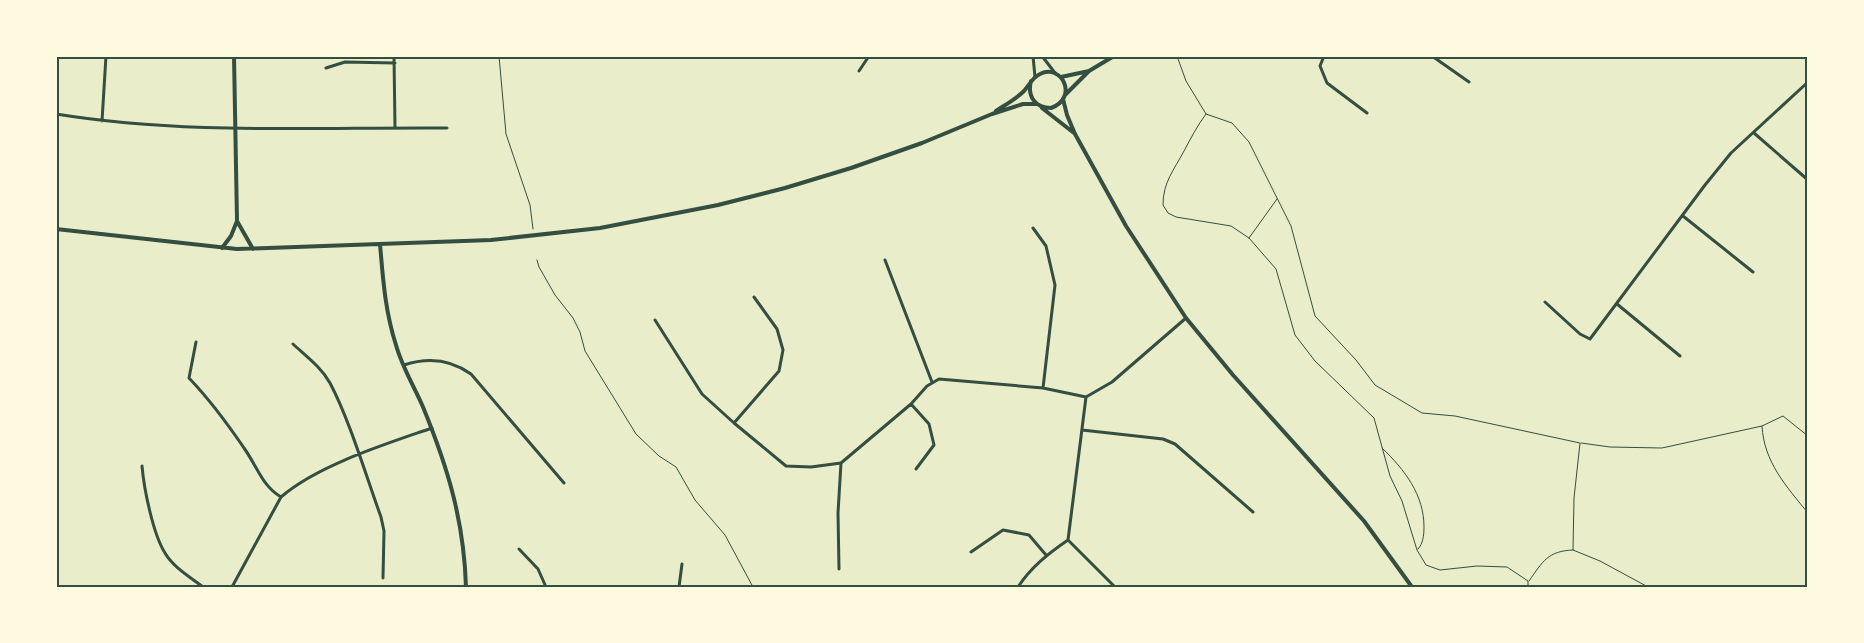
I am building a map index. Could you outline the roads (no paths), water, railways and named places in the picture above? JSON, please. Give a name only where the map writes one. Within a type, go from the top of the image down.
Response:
[{"type":"street","points":[[102,121],[106,56]]},
{"type":"street","points":[[222,248],[231,236],[236,221],[234,56]]},
{"type":"street","points":[[394,56],[396,62],[396,128]]},
{"type":"street","points":[[859,71],[869,56]]},
{"type":"street","points":[[1033,56],[1035,77]]},
{"type":"street","points":[[1042,56],[1056,74]]},
{"type":"street","points":[[1061,77],[1089,70],[1114,56]]},
{"type":"street","points":[[1324,56],[1320,66],[1327,83],[1367,113]]},
{"type":"street","points":[[1432,56],[1469,82]]},
{"type":"street","points":[[326,68],[344,62],[396,62]]},
{"type":"street","points":[[1040,106],[1050,108],[1064,97],[1089,70]]},
{"type":"street","points":[[992,114],[1017,97],[1035,77],[1045,72],[1061,77],[1065,86],[1064,97],[1067,115],[1075,134],[1140,248],[1186,318],[1233,375],[1364,521],[1412,587]]},
{"type":"street","points":[[1031,82],[1030,93],[1036,104]]},
{"type":"street","points":[[1545,302],[1580,334],[1590,339],[1731,153],[1808,82]]},
{"type":"street","points":[[56,229],[222,248],[253,249],[490,240],[544,235],[608,226],[718,205],[851,168],[1023,104],[1036,104],[1040,106],[1075,134]]},
{"type":"street","points":[[56,114],[102,121],[234,129],[447,128]]},
{"type":"street","points":[[1754,133],[1808,180]]},
{"type":"street","points":[[1682,216],[1753,272]]},
{"type":"street","points":[[236,221],[253,249]]},
{"type":"street","points":[[1033,228],[1046,246],[1055,285],[1043,388]]},
{"type":"street","points":[[380,244],[383,289],[388,320],[404,365],[432,428],[447,470],[461,523],[466,587]]},
{"type":"street","points":[[885,260],[932,382]]},
{"type":"street","points":[[734,423],[779,371],[783,350],[777,329],[754,297]]},
{"type":"street","points":[[1617,304],[1680,356]]},
{"type":"street","points":[[655,320],[702,394],[786,466],[811,467],[842,463],[911,404],[932,382],[939,379],[961,379],[1043,388],[1086,397],[1112,382],[1186,318]]},
{"type":"street","points":[[196,342],[189,378],[214,404],[248,452],[264,482],[272,492],[281,497]]},
{"type":"street","points":[[293,344],[320,369],[330,383],[358,455],[384,531],[383,578]]},
{"type":"street","points":[[404,365],[427,360],[445,361],[458,365],[471,374],[564,483]]},
{"type":"street","points":[[1018,587],[1024,577],[1046,555],[1068,540],[1086,397]]},
{"type":"street","points":[[911,404],[929,424],[934,445],[916,469]]},
{"type":"street","points":[[232,587],[281,497],[310,477],[358,455],[432,428]]},
{"type":"street","points":[[1082,430],[1163,440],[1176,444],[1253,512]]},
{"type":"street","points":[[839,569],[838,513],[842,463]]},
{"type":"street","points":[[142,466],[144,486],[164,553],[173,563],[203,587]]},
{"type":"street","points":[[971,552],[1003,530],[1029,535],[1046,555]]},
{"type":"street","points":[[1068,540],[1115,587]]},
{"type":"street","points":[[519,549],[538,569],[546,587]]},
{"type":"street","points":[[680,587],[682,564]]}]
